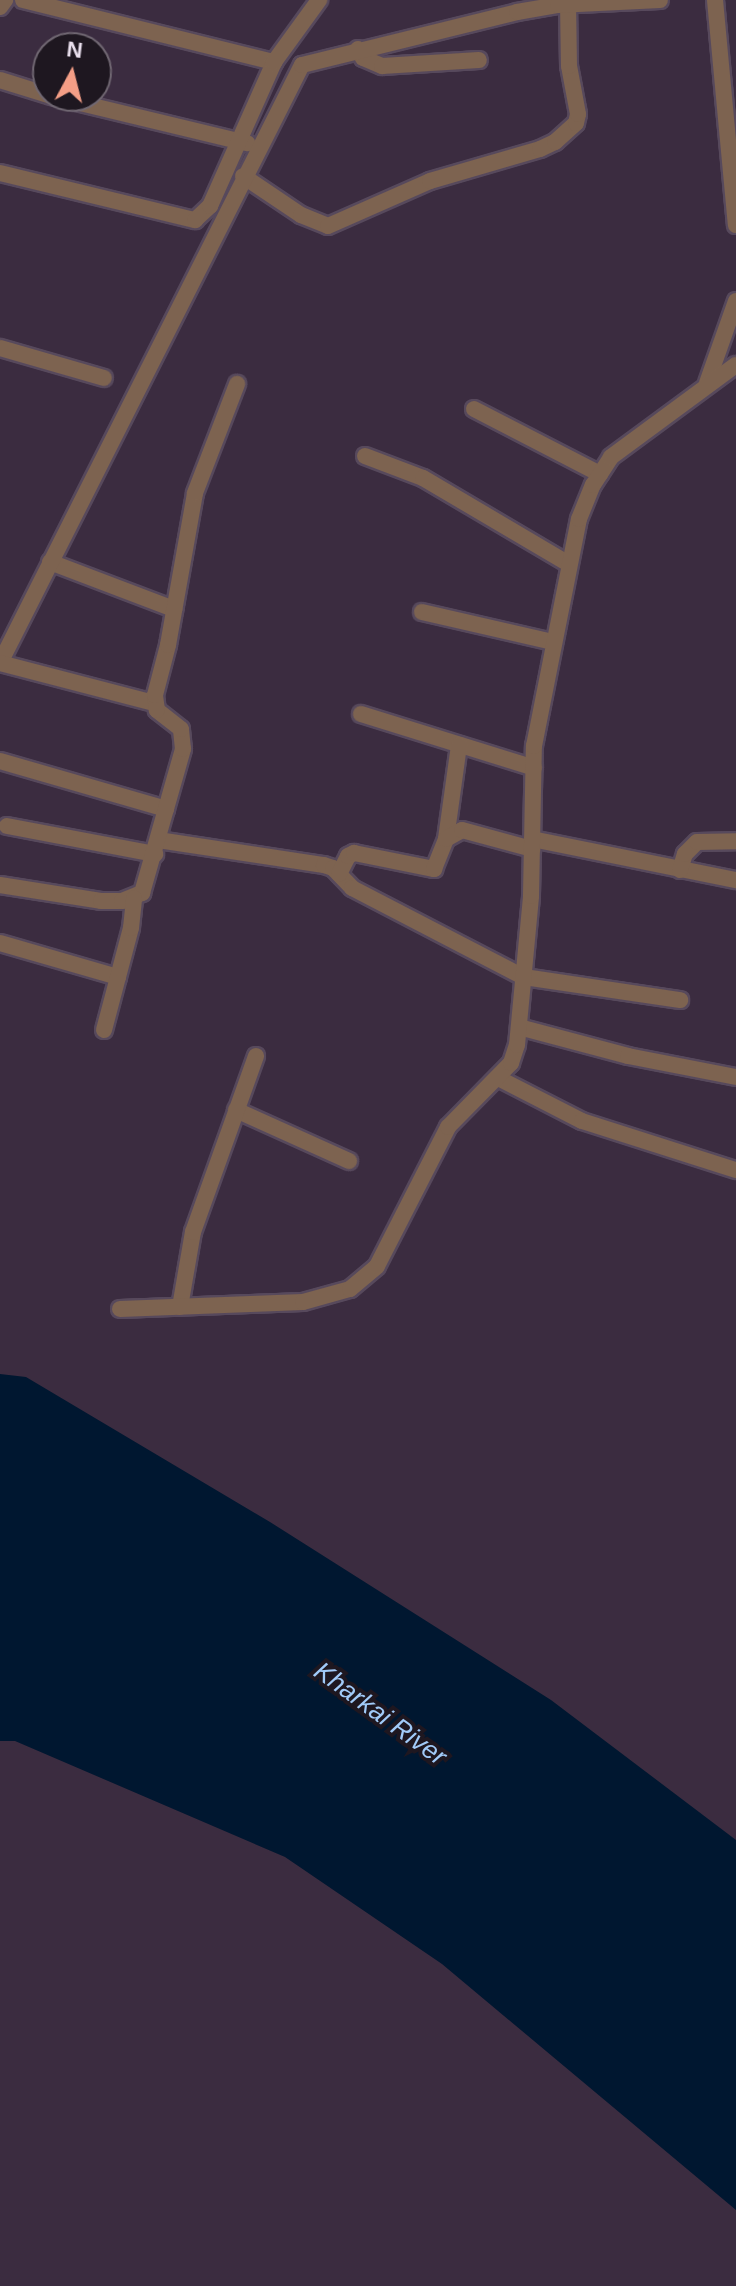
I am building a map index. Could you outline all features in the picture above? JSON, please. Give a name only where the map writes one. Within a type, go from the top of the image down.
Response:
[{"type":"street","points":[[0,7],[5,0]]},
{"type":"street","points":[[23,0],[274,62]]},
{"type":"street","points":[[0,173],[195,220],[210,206],[274,62],[319,0]]},
{"type":"street","points":[[154,703],[0,663],[258,146],[302,65],[517,12],[568,5],[660,0]]},
{"type":"street","points":[[715,0],[732,156],[736,225]]},
{"type":"street","points":[[243,176],[301,215],[328,226],[430,181],[555,142],[576,123],[578,114],[569,66],[568,5]]},
{"type":"street","points":[[358,49],[363,58],[382,66],[479,60]]},
{"type":"street","points":[[0,80],[32,90]]},
{"type":"street","points":[[112,111],[258,146]]},
{"type":"street","points":[[707,383],[736,301]]},
{"type":"street","points":[[0,348],[104,378]]},
{"type":"street","points":[[120,1309],[303,1302],[336,1296],[367,1279],[377,1266],[448,1127],[511,1063],[519,1027],[524,977],[534,768],[553,642],[579,519],[611,457],[707,383],[736,365]]},
{"type":"street","points":[[0,885],[101,901],[134,898],[142,893],[184,737],[181,729],[157,710],[154,703],[195,493],[237,384]]},
{"type":"street","points":[[474,409],[600,474]]},
{"type":"street","points":[[365,456],[423,478],[499,526],[569,564]]},
{"type":"street","points":[[50,562],[174,609]]},
{"type":"street","points":[[422,612],[553,642]]},
{"type":"street","points":[[361,714],[534,768]]},
{"type":"street","points":[[339,874],[348,856],[354,853],[434,869],[446,839],[459,745]]},
{"type":"street","points":[[0,761],[166,809]]},
{"type":"street","points":[[7,826],[156,847],[324,865],[339,874],[352,888],[524,977],[680,1000]]},
{"type":"street","points":[[446,839],[462,830],[736,880]]},
{"type":"street","points":[[680,870],[685,854],[697,842],[736,841]]},
{"type":"street","points":[[104,1030],[131,928],[134,898]]},
{"type":"street","points":[[0,943],[118,977]]},
{"type":"street","points":[[519,1027],[628,1056],[736,1077]]},
{"type":"street","points":[[180,1307],[193,1232],[256,1056]]},
{"type":"street","points":[[498,1078],[582,1121],[736,1170]]},
{"type":"street","points":[[236,1110],[349,1161]]},
{"type":"water","name":"Kharkai River","points":[[0,1374],[26,1377],[270,1522],[551,1700],[736,1840],[736,2210],[442,1964],[285,1857],[15,1741],[0,1741]]}]
